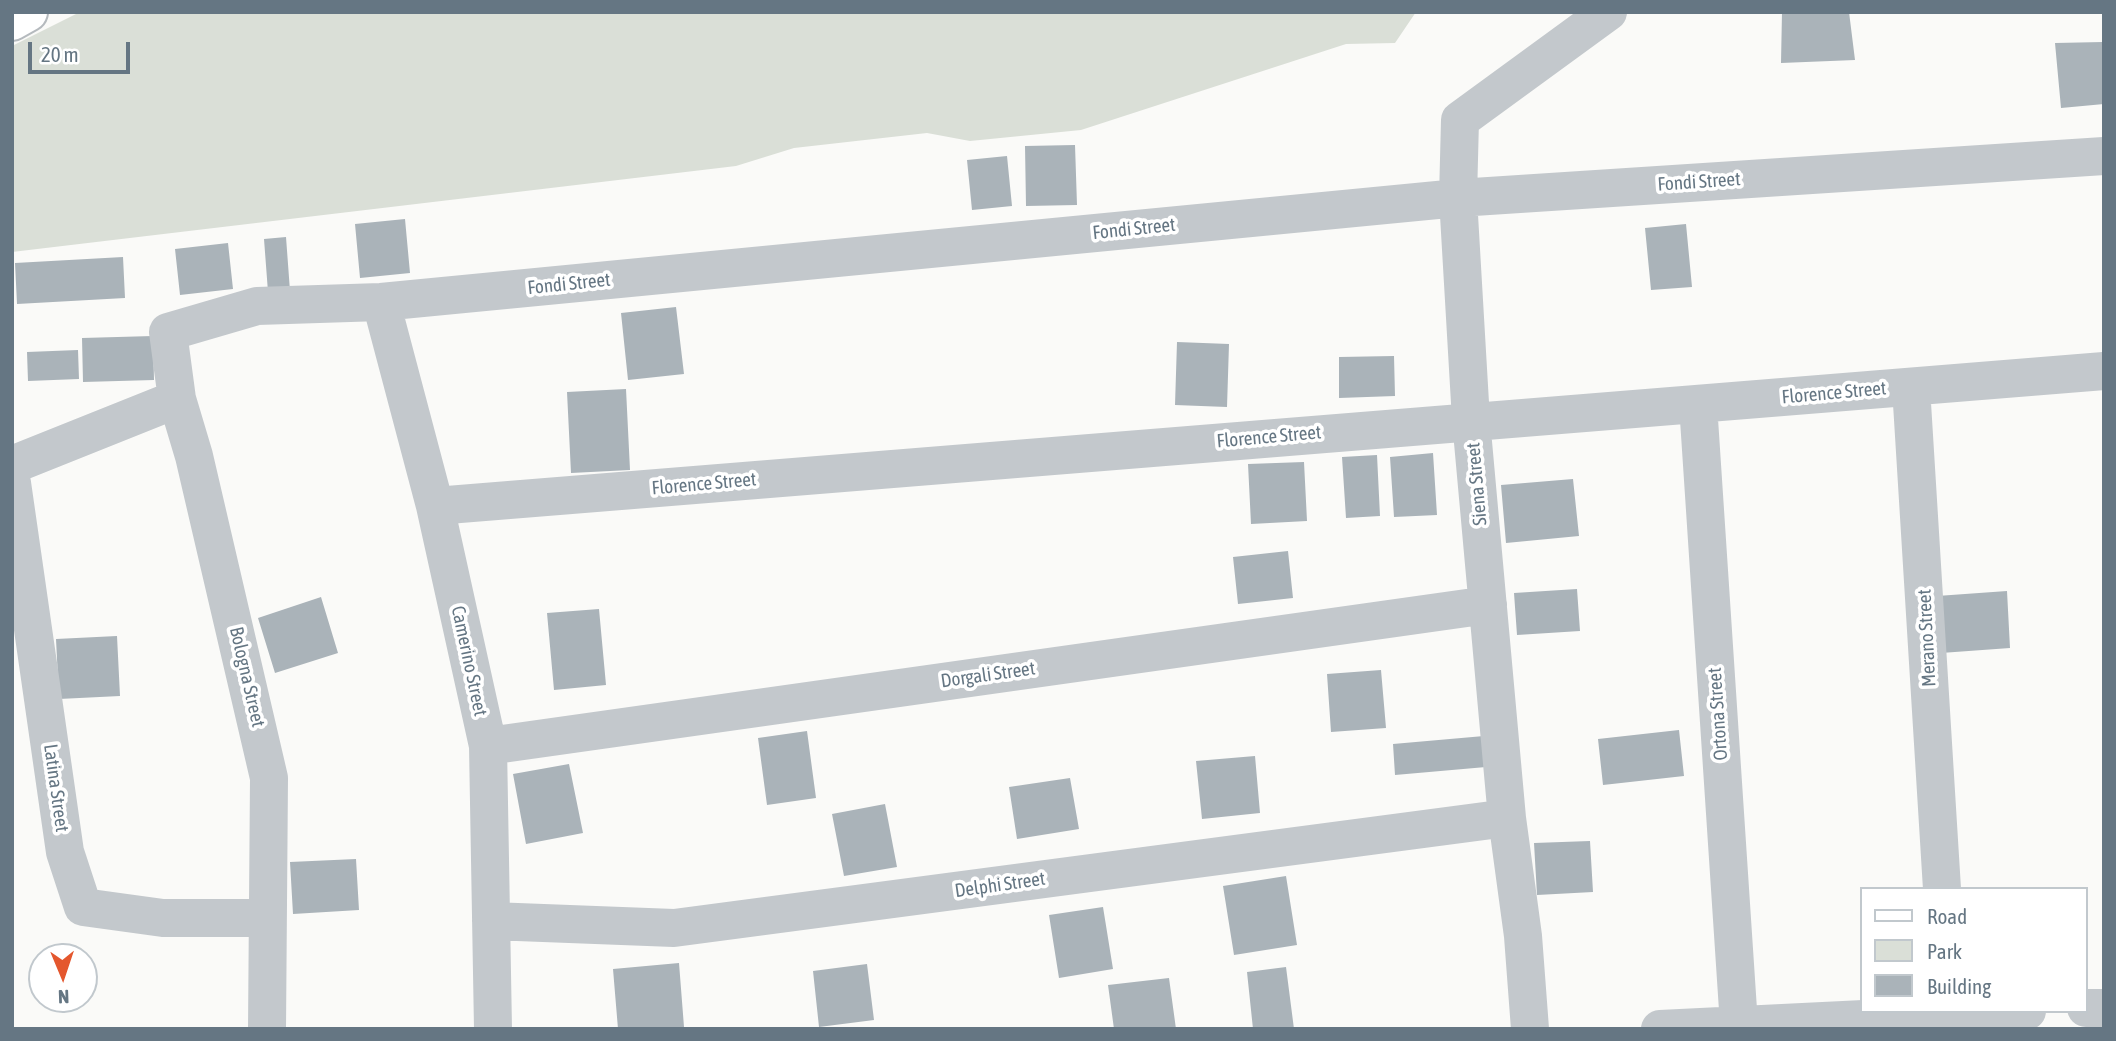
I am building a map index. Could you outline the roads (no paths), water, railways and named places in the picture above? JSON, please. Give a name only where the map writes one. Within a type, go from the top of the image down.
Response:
[{"type":"main road","points":[[12,22],[28,12]]},
{"type":"street","name":"Siena Street","points":[[1530,1029],[1523,936],[1507,818],[1471,420],[1458,198],[1460,120],[1601,14]]},
{"type":"street","name":"Fondi Street","points":[[168,331],[257,306],[381,302],[1458,198],[2104,156]]},
{"type":"street","name":"Camerino Street","points":[[381,302],[435,506],[488,746],[492,1029]]},
{"type":"street","name":"Bologna Street","points":[[168,331],[177,399],[194,456],[269,778],[267,1029]]},
{"type":"street","name":"Florence Street","points":[[435,506],[1471,420],[2104,371]]},
{"type":"street","name":"Merano Street","points":[[1911,387],[1942,887]]},
{"type":"street","points":[[12,465],[177,399]]},
{"type":"street","name":"Ortona Street","points":[[1698,404],[1739,1025]]},
{"type":"street","name":"Latina Street","points":[[12,483],[65,852],[83,907],[163,918],[267,918]]},
{"type":"street","name":"Dorgali Street","points":[[488,746],[1488,605]]},
{"type":"street","name":"Delphi Street","points":[[491,921],[674,928],[1507,818]]},
{"type":"street","points":[[1660,1029],[1950,1013]]}]
